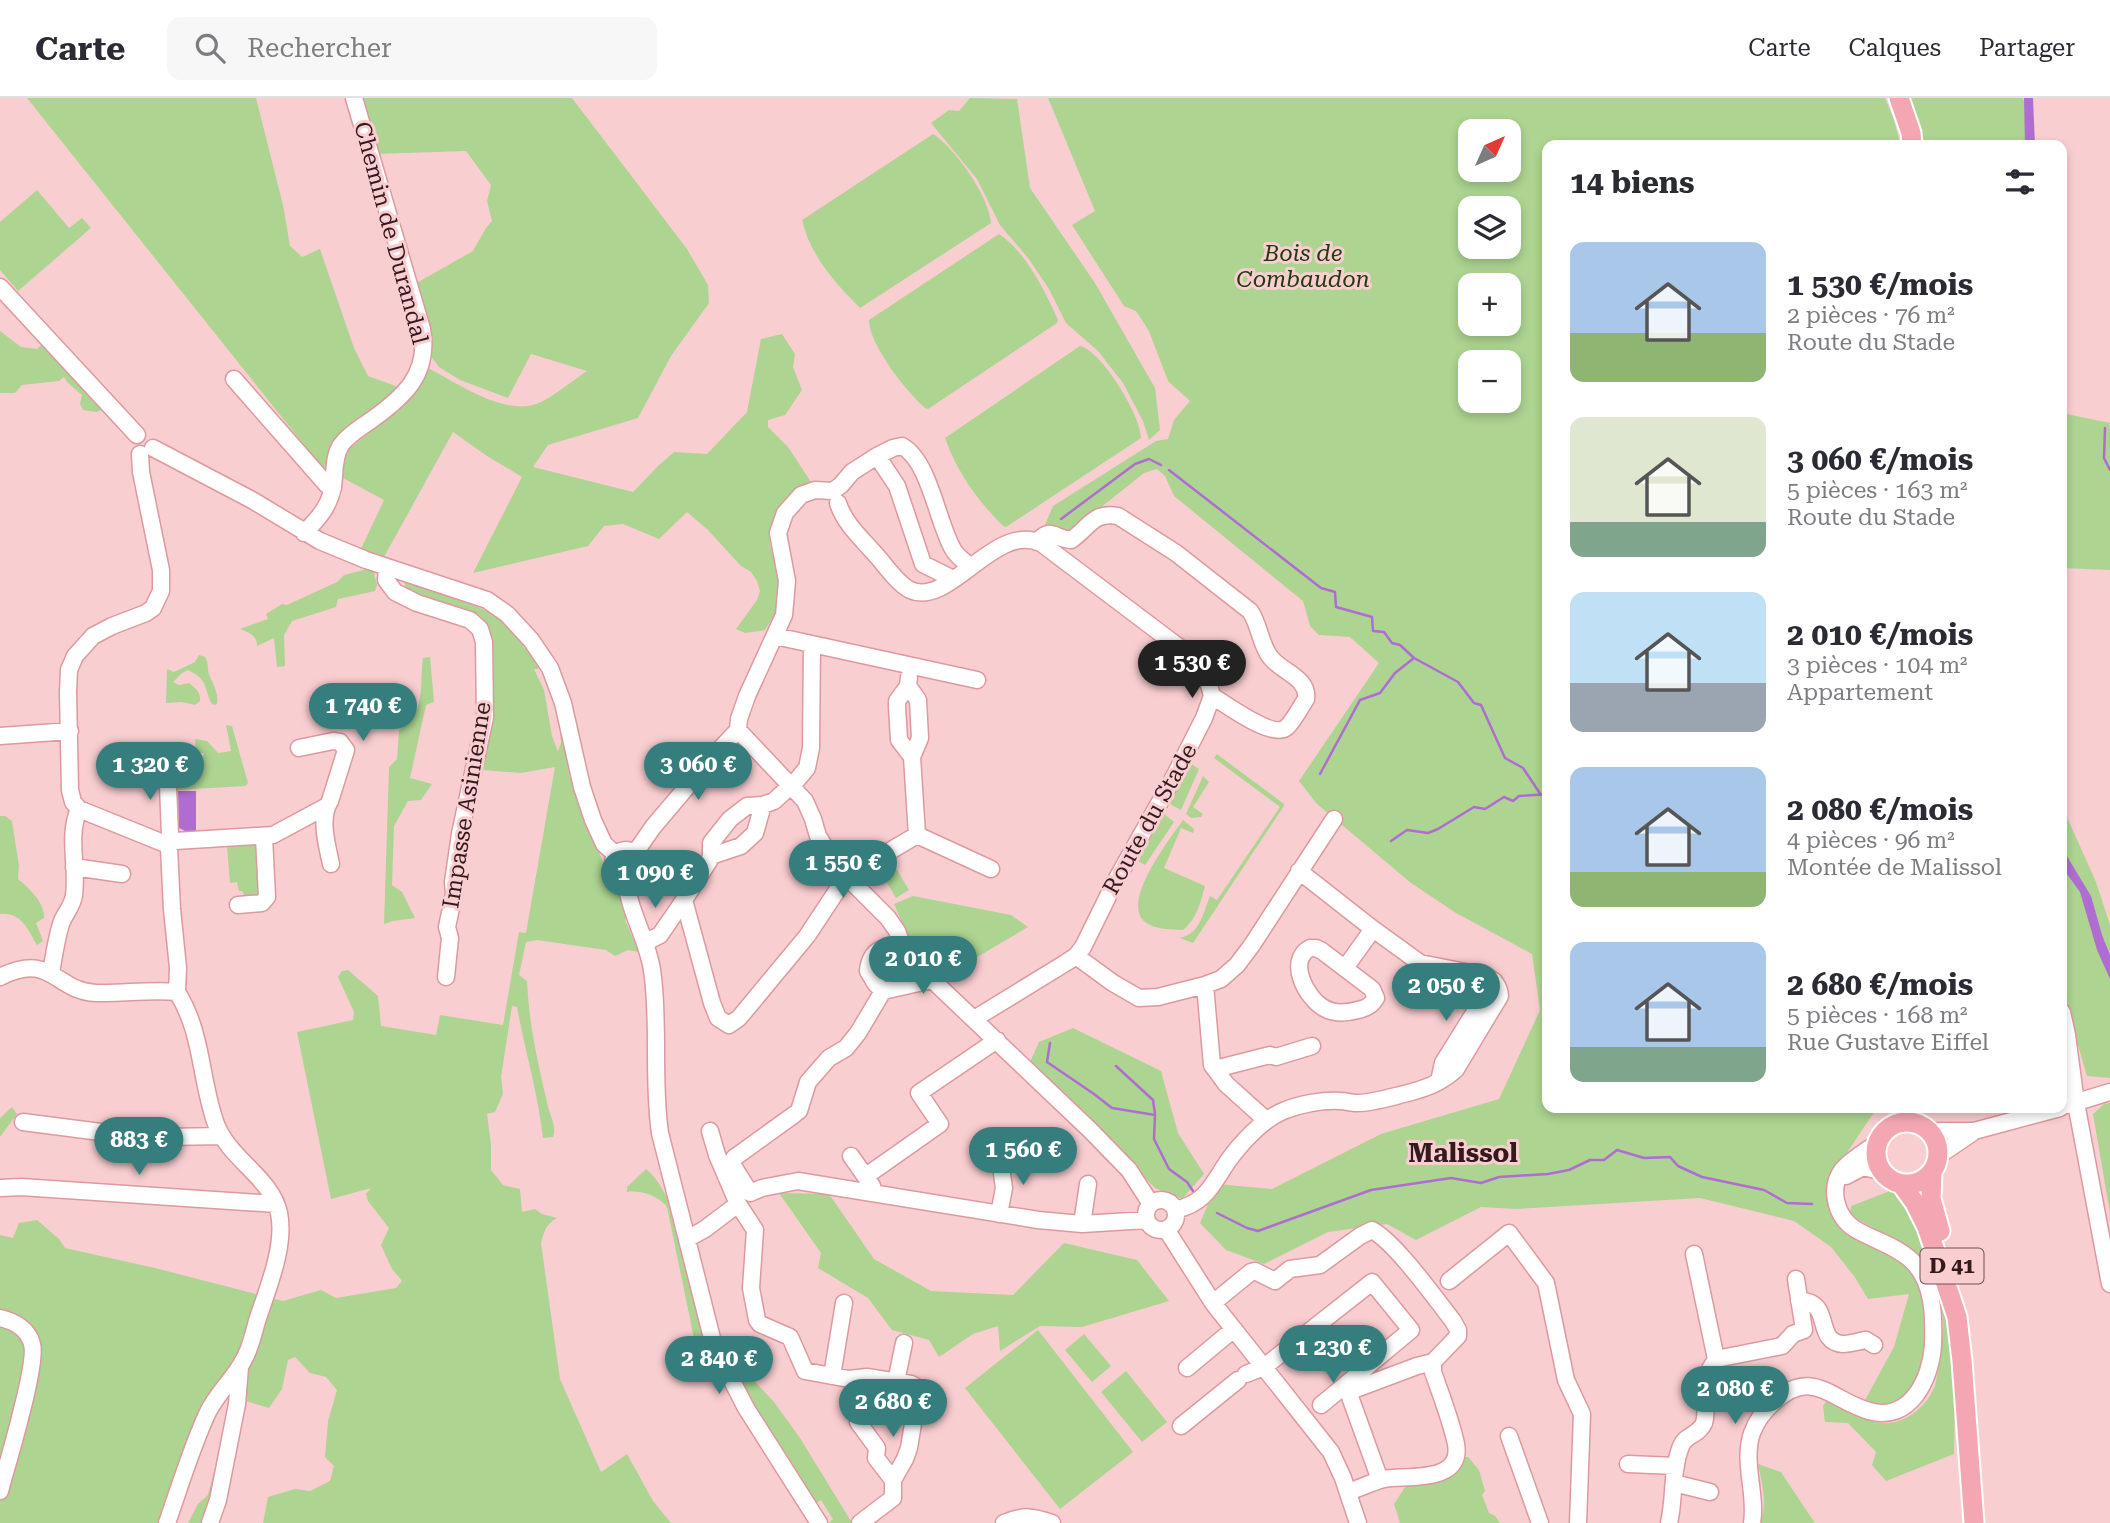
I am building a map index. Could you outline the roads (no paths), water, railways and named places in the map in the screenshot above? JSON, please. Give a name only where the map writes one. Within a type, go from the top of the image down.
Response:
[{"type":"main road","points":[[1899,98],[1912,140]]},
{"type":"main road","points":[[1891,1117],[1906,1122],[1921,1121],[1934,1138],[1935,1164],[1918,1183],[1902,1185],[1893,1182],[1880,1171],[1875,1152],[1877,1143],[1891,1117]]},
{"type":"main road","name":"D 41","points":[[1935,1164],[1931,1199],[1961,1295],[1965,1333],[1962,1361]]},
{"type":"main road","name":"D 41","points":[[1902,1185],[1927,1227],[1957,1317],[1975,1523]]},
{"type":"street","name":"Chemin de Durandal","points":[[304,533],[323,512],[332,488],[339,448],[348,437],[406,391],[421,366],[425,344],[411,287],[354,98]]},
{"type":"street","points":[[0,287],[136,435],[133,440],[135,451],[147,451],[252,500],[304,533],[343,551],[487,600],[507,614],[531,640],[550,668],[572,734],[582,786],[593,820],[604,844],[615,854]]},
{"type":"street","points":[[234,379],[332,488]]},
{"type":"street","points":[[971,566],[954,551],[929,485],[907,449],[899,446],[877,456],[852,472],[841,485],[835,497],[840,511],[908,589],[927,592],[953,579],[1008,543],[1032,539],[1196,660],[1207,677],[1212,696],[1267,729],[1278,732],[1287,727],[1306,699],[1307,694],[1301,682],[1271,658],[1250,611],[1176,553],[1118,516],[1109,514],[1096,518],[1070,540],[1048,533],[1037,542]]},
{"type":"street","points":[[147,451],[141,472],[161,570],[161,591],[153,608],[93,636],[75,656],[69,670],[68,692],[70,790],[73,802],[79,808],[168,845]]},
{"type":"street","points":[[877,456],[897,485],[923,564],[953,579]]},
{"type":"street","points":[[635,853],[653,827],[738,730],[747,696],[783,615],[787,593],[786,570],[778,542],[780,523],[790,506],[801,495],[815,490],[835,497]]},
{"type":"street","name":"Impasse Asinienne","points":[[387,567],[386,580],[395,592],[417,603],[470,620],[480,629],[484,642],[485,717],[460,834],[454,894],[447,927],[450,938],[446,977]]},
{"type":"street","points":[[775,636],[977,680]]},
{"type":"street","points":[[646,943],[663,932],[711,856],[711,843],[730,819],[747,806],[763,805],[774,800],[803,774],[809,762],[812,644]]},
{"type":"street","points":[[909,667],[908,686],[897,701],[899,740],[912,757],[917,835]]},
{"type":"street","name":"Route du Stade","points":[[1076,956],[1175,775],[1212,696]]},
{"type":"street","points":[[738,730],[809,807],[818,836],[837,867],[888,918],[897,931],[906,956],[997,1040],[1129,1170],[1150,1204]]},
{"type":"street","points":[[0,736],[70,731]]},
{"type":"street","points":[[299,748],[333,741],[344,745],[345,756],[327,806],[325,834],[331,864]]},
{"type":"street","points":[[164,761],[178,968],[177,992],[199,1044],[213,1115],[222,1136],[233,1152],[270,1191],[276,1204],[280,1226],[277,1250],[248,1350],[240,1367],[209,1410],[167,1523]]},
{"type":"street","points":[[711,856],[741,846],[755,833],[763,805]]},
{"type":"street","points":[[168,845],[175,841],[278,833],[327,806]]},
{"type":"street","points":[[51,973],[62,921],[75,890],[74,824],[79,808]]},
{"type":"street","points":[[974,1019],[1076,956],[1139,998],[1158,997],[1221,979],[1237,965],[1334,819]]},
{"type":"street","points":[[917,835],[991,869]]},
{"type":"street","points":[[684,900],[712,1003],[718,1018],[729,1025],[739,1018],[788,961],[846,877],[917,835]]},
{"type":"street","points":[[238,905],[262,903],[267,897],[264,836]]},
{"type":"street","points":[[628,849],[635,853],[639,859],[634,874],[626,876],[613,869],[615,854],[628,849]]},
{"type":"street","points":[[74,867],[122,874]]},
{"type":"street","points":[[1175,1210],[1199,1200],[1211,1188],[1230,1158],[1266,1121],[1283,1111],[1320,1102],[1370,1102],[1432,1085],[1449,1076],[1500,996],[1500,989],[1486,976],[1420,962],[1299,871]]},
{"type":"street","points":[[626,876],[631,906],[646,943],[654,986],[656,1100],[660,1133],[714,1346],[746,1408],[819,1523]]},
{"type":"street","points":[[1345,968],[1373,929]]},
{"type":"street","points":[[883,991],[874,983],[868,971],[872,956],[885,947],[902,949]]},
{"type":"street","points":[[1316,948],[1345,968],[1372,989],[1376,998],[1367,1007],[1337,1012],[1315,1002],[1301,977],[1301,956],[1304,951],[1316,948]]},
{"type":"street","points":[[0,977],[28,968],[51,973],[72,987],[95,993],[144,990],[177,992]]},
{"type":"street","points":[[932,980],[883,991],[846,1048],[829,1058],[808,1082],[797,1113],[734,1158],[732,1164],[750,1193],[798,1181],[1082,1224],[1147,1220]]},
{"type":"street","points":[[1205,985],[1211,1058],[1215,1069],[1226,1084],[1266,1121]]},
{"type":"street","points":[[866,1176],[940,1124],[919,1093],[997,1040]]},
{"type":"street","points":[[1215,1069],[1270,1055],[1276,1057],[1312,1046]]},
{"type":"street","points":[[2067,1106],[2110,1092]]},
{"type":"street","points":[[2067,1110],[2110,1284]]},
{"type":"street","points":[[1921,1121],[1974,1131],[2044,1113]]},
{"type":"street","points":[[23,1122],[116,1134],[222,1136]]},
{"type":"street","points":[[710,1131],[738,1204],[755,1230],[751,1288],[757,1320],[764,1327],[790,1337],[805,1371],[849,1379],[867,1377],[911,1384],[918,1393],[909,1448],[893,1480],[892,1498],[880,1518],[860,1523]]},
{"type":"street","points":[[1935,1164],[1974,1131]]},
{"type":"street","points":[[1752,1523],[1754,1508],[1749,1446],[1759,1419],[1780,1396],[1794,1388],[1818,1387],[1869,1411],[1884,1413],[1911,1402],[1919,1394],[1930,1365],[1933,1348],[1933,1307],[1924,1279],[1912,1260],[1848,1225],[1835,1198],[1840,1173],[1877,1143]]},
{"type":"street","points":[[851,1156],[877,1194]]},
{"type":"street","points":[[999,1213],[1004,1188],[1000,1160]]},
{"type":"street","points":[[1838,1181],[1863,1167],[1880,1171]]},
{"type":"street","points":[[1082,1224],[1088,1185]]},
{"type":"street","points":[[1,1188],[21,1187],[276,1204]]},
{"type":"street","points":[[1163,1200],[1175,1210],[1176,1219],[1166,1229],[1153,1228],[1147,1220],[1146,1213],[1150,1204],[1163,1200]]},
{"type":"street","points":[[687,1239],[738,1204]]},
{"type":"street","points":[[1166,1229],[1213,1303],[1325,1444],[1336,1461],[1359,1523]]},
{"type":"street","points":[[1213,1303],[1251,1272],[1255,1271],[1275,1281],[1290,1269],[1320,1265],[1372,1230],[1398,1253],[1453,1321],[1458,1336],[1433,1362],[1353,1390],[1349,1394],[1373,1483]]},
{"type":"street","points":[[1449,1281],[1508,1233],[1546,1283],[1566,1380],[1582,1414],[1578,1523]]},
{"type":"street","points":[[1669,1523],[1676,1466],[1684,1440],[1696,1433],[1705,1420],[1706,1378],[1716,1359],[1694,1254]]},
{"type":"street","points":[[1716,1359],[1782,1346],[1793,1334],[1804,1330],[1796,1279]]},
{"type":"street","points":[[1181,1426],[1242,1377],[1264,1367],[1372,1282],[1411,1330],[1321,1405]]},
{"type":"street","points":[[1799,1301],[1810,1301],[1816,1305],[1823,1316],[1825,1333],[1833,1340],[1842,1344],[1866,1340],[1874,1345]]},
{"type":"street","points":[[832,1376],[844,1303]]},
{"type":"street","points":[[0,1318],[14,1322],[25,1332],[33,1346],[33,1354],[0,1491]]},
{"type":"street","points":[[1187,1368],[1234,1329]]},
{"type":"street","points":[[896,1382],[904,1343]]},
{"type":"street","points":[[1348,1492],[1394,1478],[1425,1477],[1447,1468],[1455,1457],[1456,1445],[1433,1372],[1433,1362]]},
{"type":"street","points":[[211,1523],[237,1405],[240,1367]]},
{"type":"street","points":[[858,1422],[877,1448],[876,1458],[893,1480]]},
{"type":"street","points":[[1509,1436],[1540,1523]]},
{"type":"street","points":[[1628,1464],[1676,1466]]},
{"type":"street","points":[[1674,1483],[1710,1492]]},
{"type":"street","points":[[1004,1523],[1021,1516],[1052,1523]]},
{"type":"waterway","points":[[2105,428],[2104,458],[2110,470]]},
{"type":"waterway","points":[[1061,519],[1135,464],[1149,459],[1161,465]]},
{"type":"waterway","points":[[1169,470],[1321,588],[1335,592],[1336,607],[1372,617],[1373,631],[1384,632],[1392,643],[1400,645],[1414,658],[1458,682],[1474,703],[1481,705],[1505,758],[1523,768],[1541,795]]},
{"type":"waterway","points":[[1320,774],[1360,700],[1380,693],[1395,673],[1414,658]]},
{"type":"waterway","points":[[1391,841],[1407,830],[1428,833],[1474,807],[1485,809],[1504,797],[1513,801],[1519,796],[1542,794]]},
{"type":"waterway","points":[[1050,1043],[1047,1062],[1112,1108],[1155,1115],[1154,1139],[1169,1169],[1187,1182],[1193,1191]]},
{"type":"waterway","points":[[1116,1066],[1153,1100],[1155,1114]]},
{"type":"waterway","points":[[1217,1213],[1258,1231],[1371,1190],[1451,1178],[1481,1183],[1499,1177],[1548,1174],[1569,1170],[1590,1160],[1604,1160],[1617,1150],[1644,1158],[1670,1157],[1678,1166],[1702,1177],[1764,1190],[1787,1203],[1812,1204]]},
{"type":"district","name":"Malissol","points":[[1463,1153]]},
{"type":"park label","name":"Bois de Combaudon","points":[[1303,266]]}]
